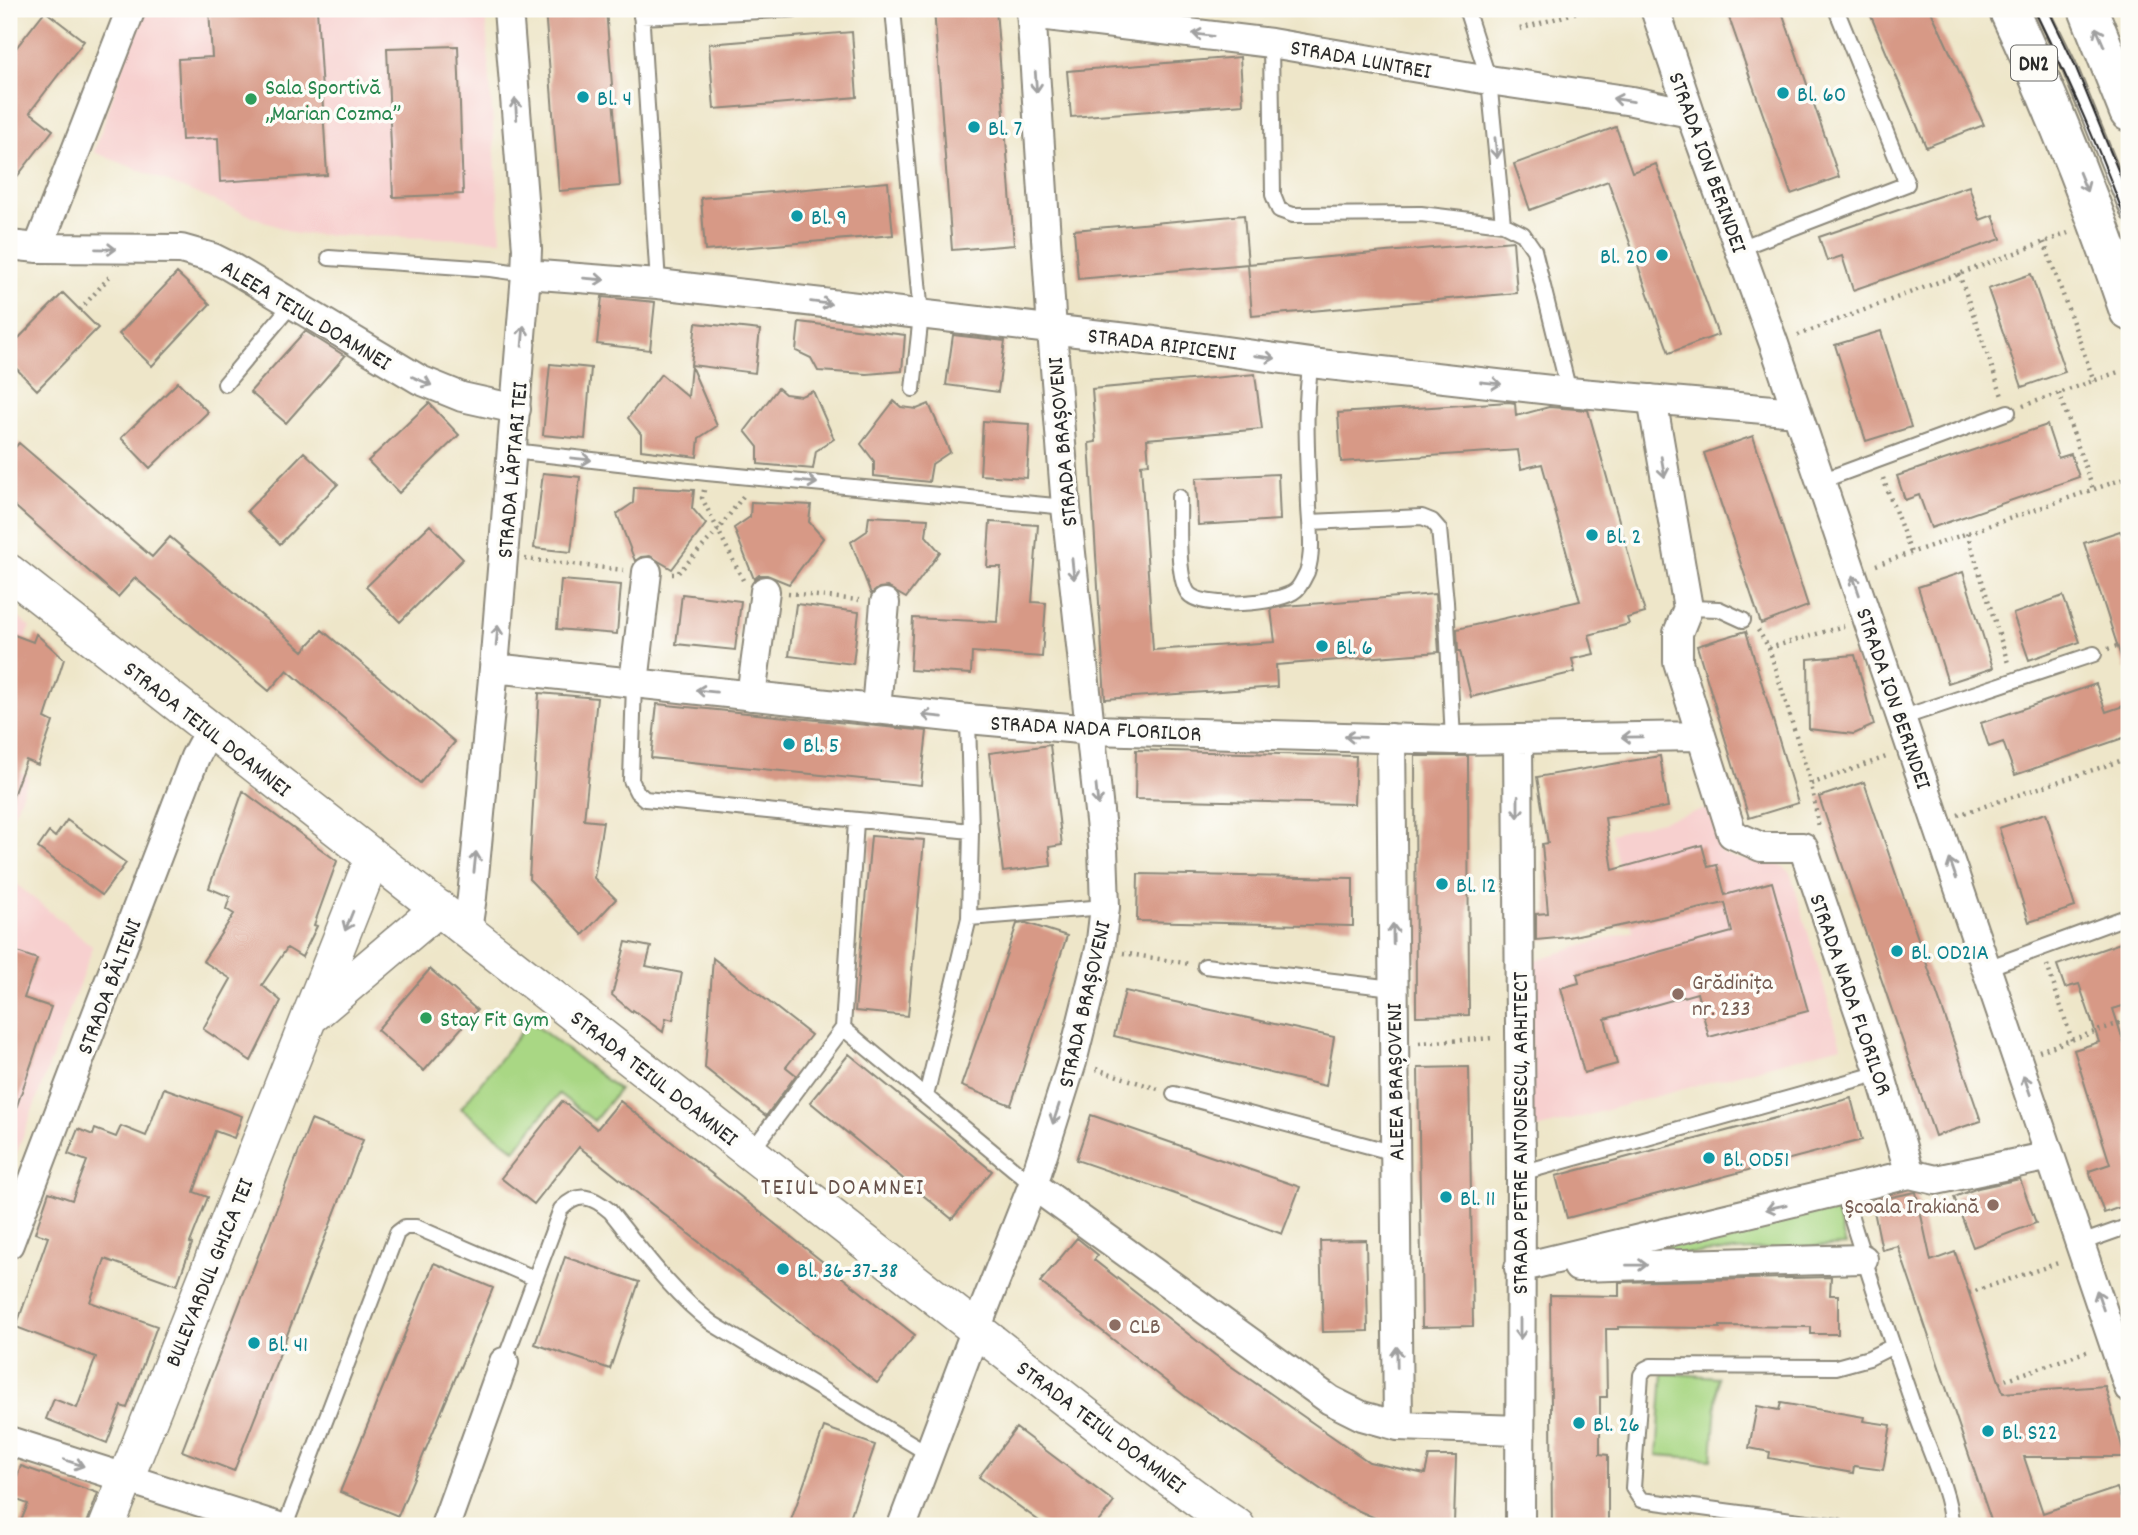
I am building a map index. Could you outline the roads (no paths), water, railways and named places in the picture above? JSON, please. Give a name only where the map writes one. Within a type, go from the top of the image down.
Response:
[{"type":"main road","name":"DN2","points":[[2008,9],[2058,119],[2096,215],[2129,311]]},
{"type":"main road","points":[[2088,9],[2129,112]]},
{"type":"street","points":[[38,248],[131,9]]},
{"type":"street","name":"STRADA LĂPTARI TEI","points":[[467,930],[494,668],[526,274],[527,249],[509,9]]},
{"type":"street","name":"STRADA ION BERINDEI","points":[[1656,9],[1690,113],[1821,481],[2129,1388]]},
{"type":"street","name":"STRADA LUNTREI","points":[[1052,330],[1031,11],[1271,43],[1632,101],[1690,113]]},
{"type":"street","name":"ALEEA TEIUL DOAMNEI","points":[[9,245],[38,248],[180,250],[213,258],[404,372],[458,401],[516,409]]},
{"type":"street","name":"STRADA RIPICENI","points":[[526,274],[658,285],[1154,341],[1311,363],[1569,392],[1797,412]]},
{"type":"street","name":"STRADA BRAȘOVENI","points":[[902,1526],[1033,1185],[1072,1062],[1101,949],[1105,907],[1103,848],[1066,507],[1052,330]]},
{"type":"street","points":[[1652,399],[1688,608],[1678,633],[1678,662],[1700,736]]},
{"type":"street","name":"STRADA TEIUL DOAMNEI","points":[[9,572],[1106,1431],[1237,1526]]},
{"type":"street","points":[[634,683],[647,572]]},
{"type":"street","points":[[751,696],[765,591]]},
{"type":"street","points":[[876,710],[885,603]]},
{"type":"street","name":"STRADA NADA FLORILOR","points":[[494,668],[876,710],[1091,730],[1453,740],[1700,736],[1732,834],[1761,847],[1803,847],[1881,1073],[1910,1174]]},
{"type":"street","name":"STRADA BĂLTENI","points":[[9,1244],[195,757],[210,729]]},
{"type":"street","name":"ALEEA BRAȘOVENI","points":[[1391,738],[1398,1426]]},
{"type":"street","name":"STRADA PETRE ANTONESCU, ARHITECT","points":[[1518,739],[1520,1526]]},
{"type":"street","name":"BULEVARDUL GHICA TEI","points":[[107,1526],[373,857]]},
{"type":"street","name":"BULEVARDUL GHICA TEI","points":[[309,1018],[439,908]]},
{"type":"street","points":[[1519,1268],[1910,1174],[1936,1180],[2050,1156]]},
{"type":"street","points":[[1033,1185],[1330,1400],[1362,1416],[1398,1426],[1520,1430]]},
{"type":"street","points":[[1519,1268],[1864,1259]]},
{"type":"street","points":[[445,1526],[503,1362]]},
{"type":"street","points":[[9,1441],[276,1526]]},
{"type":"lane","points":[[658,285],[641,13],[799,9]]},
{"type":"lane","points":[[893,9],[921,315],[913,389]]},
{"type":"lane","points":[[1466,9],[1489,80],[1503,223]]},
{"type":"lane","points":[[1740,248],[1907,184],[1836,9]]},
{"type":"lane","points":[[2041,9],[2068,64],[2129,214]]},
{"type":"lane","points":[[1271,43],[1273,195],[1279,209],[1293,215],[1421,214],[1503,223],[1523,234],[1534,250],[1569,392]]},
{"type":"lane","points":[[330,258],[491,269],[526,274]]},
{"type":"lane","points":[[225,384],[292,304]]},
{"type":"lane","points":[[1179,497],[1181,572],[1189,593],[1204,602],[1222,603],[1276,599],[1296,591],[1307,571],[1310,544],[1306,393],[1311,363]]},
{"type":"lane","points":[[1821,481],[2008,412]]},
{"type":"lane","points":[[513,451],[707,473],[1066,507]]},
{"type":"lane","points":[[1310,522],[1422,517],[1432,521],[1439,529],[1447,615],[1453,740]]},
{"type":"lane","points":[[1688,608],[1719,609],[1743,620]]},
{"type":"lane","points":[[1901,718],[2094,654]]},
{"type":"lane","points":[[634,683],[631,780],[637,792],[645,799],[971,831]]},
{"type":"lane","points":[[926,1096],[969,918],[971,831],[968,719]]},
{"type":"lane","points":[[751,1153],[843,1028],[856,821]]},
{"type":"lane","points":[[969,918],[1105,907]]},
{"type":"lane","points":[[1987,968],[2129,916]]},
{"type":"lane","points":[[1205,966],[1393,988]]},
{"type":"lane","points":[[843,1028],[1033,1185]]},
{"type":"lane","points":[[1521,1173],[1881,1073]]},
{"type":"lane","points":[[1174,1094],[1395,1153]]},
{"type":"lane","points":[[1843,1191],[1944,1492],[1951,1526]]},
{"type":"lane","points":[[503,1362],[561,1209],[569,1200],[581,1197],[598,1201],[610,1211],[677,1294],[694,1310],[929,1454]]},
{"type":"lane","points":[[2083,1248],[2129,1226]]},
{"type":"lane","points":[[285,1526],[397,1233],[405,1227],[416,1227],[534,1278]]},
{"type":"lane","points":[[1838,1526],[1641,1500],[1633,1488],[1641,1375],[1651,1366],[1836,1367],[1870,1358],[1893,1346]]},
{"type":"tram line","points":[[2034,9],[2085,118],[2129,230]]},
{"type":"tram line","points":[[2048,9],[2074,63],[2129,197]]},
{"type":"place","name":"Bl. 60","points":[[1783,93]]},
{"type":"place","name":"Bl. 4","points":[[583,97]]},
{"type":"place","name":"Sala Sportivă „Marian Cozma”","points":[[251,99]]},
{"type":"place","name":"Bl. 7","points":[[974,127]]},
{"type":"place","name":"Bl. 9","points":[[797,216]]},
{"type":"place","name":"Bl. 20","points":[[1662,255]]},
{"type":"place","name":"Bl. 2","points":[[1592,535]]},
{"type":"place","name":"Bl. 6","points":[[1322,646]]},
{"type":"place","name":"Bl. 5","points":[[789,744]]},
{"type":"place","name":"Bl. 12","points":[[1442,884]]},
{"type":"place","name":"Bl. OD21A","points":[[1897,951]]},
{"type":"place","name":"Grădinița nr. 233","points":[[1678,994]]},
{"type":"place","name":"Stay Fit Gym","points":[[426,1018]]},
{"type":"place","name":"Bl. OD51","points":[[1709,1158]]},
{"type":"place","name":"Bl. 11","points":[[1446,1197]]},
{"type":"place","name":"Școala Irakiană","points":[[1993,1205]]},
{"type":"place","name":"Bl. 36-37-38","points":[[783,1269]]},
{"type":"place","name":"CLB","points":[[1115,1325]]},
{"type":"place","name":"Bl. 41","points":[[254,1343]]},
{"type":"place","name":"Bl. 26","points":[[1579,1423]]},
{"type":"place","name":"Bl. S22","points":[[1988,1431]]},
{"type":"district","name":"TEIUL DOAMNEI","points":[[843,1186]]}]
